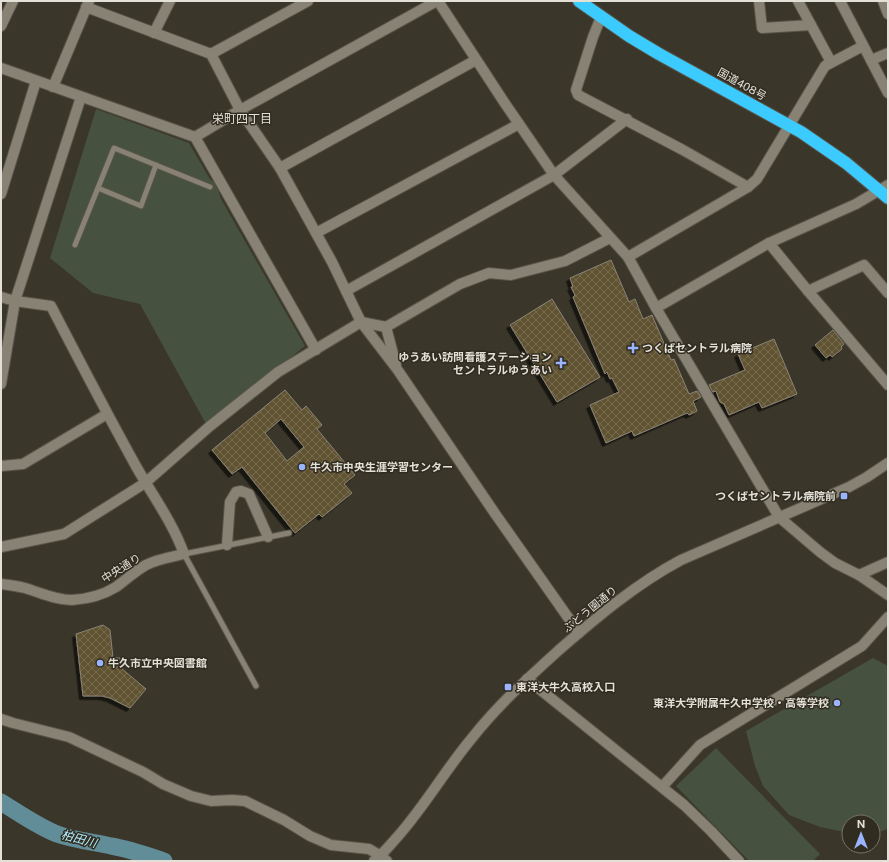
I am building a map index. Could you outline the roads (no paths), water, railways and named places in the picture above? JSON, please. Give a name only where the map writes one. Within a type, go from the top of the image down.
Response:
[{"type":"highway","name":"国道408号","points":[[579,1],[659,54],[790,125],[885,191]]},
{"type":"street","points":[[1,26],[13,1]]},
{"type":"street","points":[[154,33],[170,1]]},
{"type":"street","points":[[211,54],[308,1]]},
{"type":"street","points":[[195,137],[240,110],[438,1],[518,124],[554,175],[628,257],[656,308],[779,517],[835,563],[859,574],[888,595]]},
{"type":"street","points":[[759,1],[762,28],[811,25]]},
{"type":"street","points":[[798,1],[831,62]]},
{"type":"street","points":[[840,1],[888,93]]},
{"type":"street","points":[[883,1],[888,14]]},
{"type":"street","points":[[53,87],[87,4],[154,33],[211,54],[240,110],[280,168],[332,262],[361,322],[397,369],[496,515],[579,633]]},
{"type":"street","points":[[601,17],[576,90],[578,95],[627,119],[748,188]]},
{"type":"street","points":[[628,257],[748,188],[757,179],[825,66],[863,46]]},
{"type":"street","points":[[871,60],[888,53]]},
{"type":"street","points":[[280,168],[476,60]]},
{"type":"street","points":[[1,68],[195,137],[316,350]]},
{"type":"street","points":[[1,194],[36,81]]},
{"type":"street","points":[[1,384],[15,301],[81,97]]},
{"type":"street","points":[[346,291],[554,175],[627,119]]},
{"type":"street","points":[[316,233],[518,124]]},
{"type":"street","points":[[656,308],[769,243],[885,191]]},
{"type":"street","points":[[1,547],[64,534],[146,483],[210,426],[278,372],[361,322],[386,327],[460,284],[475,278],[489,273],[511,275],[565,261],[610,238]]},
{"type":"street","points":[[769,243],[888,385]]},
{"type":"street","points":[[808,291],[864,265],[888,293]]},
{"type":"street","points":[[1,297],[15,301],[51,306],[107,414],[177,534],[184,554]]},
{"type":"street","points":[[386,327],[397,369]]},
{"type":"street","points":[[1,466],[23,464],[107,414]]},
{"type":"street","name":"ぶどう園通り","points":[[381,859],[472,738],[504,701],[612,605],[664,570],[729,538],[849,487],[867,477],[888,462]]},
{"type":"street","points":[[227,545],[230,502],[236,492],[241,490],[249,494],[268,537]]},
{"type":"street","name":"中央通り","points":[[1,584],[23,587],[55,598],[71,600],[87,599],[103,594],[116,587],[133,573],[147,565],[161,559],[184,554]]},
{"type":"street","points":[[859,574],[888,562]]},
{"type":"street","points":[[662,787],[700,745],[862,646],[888,617]]},
{"type":"street","points":[[527,679],[684,805],[739,861]]},
{"type":"street","points":[[1,719],[13,724],[68,736],[143,772],[162,784],[191,796],[212,801],[245,801],[284,820],[310,836],[331,845],[370,849],[381,859]]},
{"type":"lane","points":[[75,245],[114,148],[210,187]]},
{"type":"lane","points":[[98,188],[141,206],[156,165]]},
{"type":"lane","points":[[256,686],[184,554],[289,533]]},
{"type":"water","points":[[111,843],[173,861],[155,861],[110,848]]},
{"type":"waterway","name":"柏田川","points":[[1,802],[35,823],[57,834],[138,852],[164,861]]},
{"type":"place","name":"つくばセントラル病院","points":[[633,348]]},
{"type":"place","name":"ゆうあい訪問看護ステーション セントラルゆうあい","points":[[561,363]]},
{"type":"place","name":"牛久市中央生涯学習センター","points":[[302,467]]},
{"type":"place","name":"つくばセントラル病院前","points":[[844,496]]},
{"type":"place","name":"牛久市立中央図書館","points":[[100,663]]},
{"type":"place","name":"東洋大牛久高校入口","points":[[508,687]]},
{"type":"place","name":"東洋大学附属牛久中学校・高等学校","points":[[837,703]]},
{"type":"district","name":"栄町四丁目","points":[[242,119]]}]
